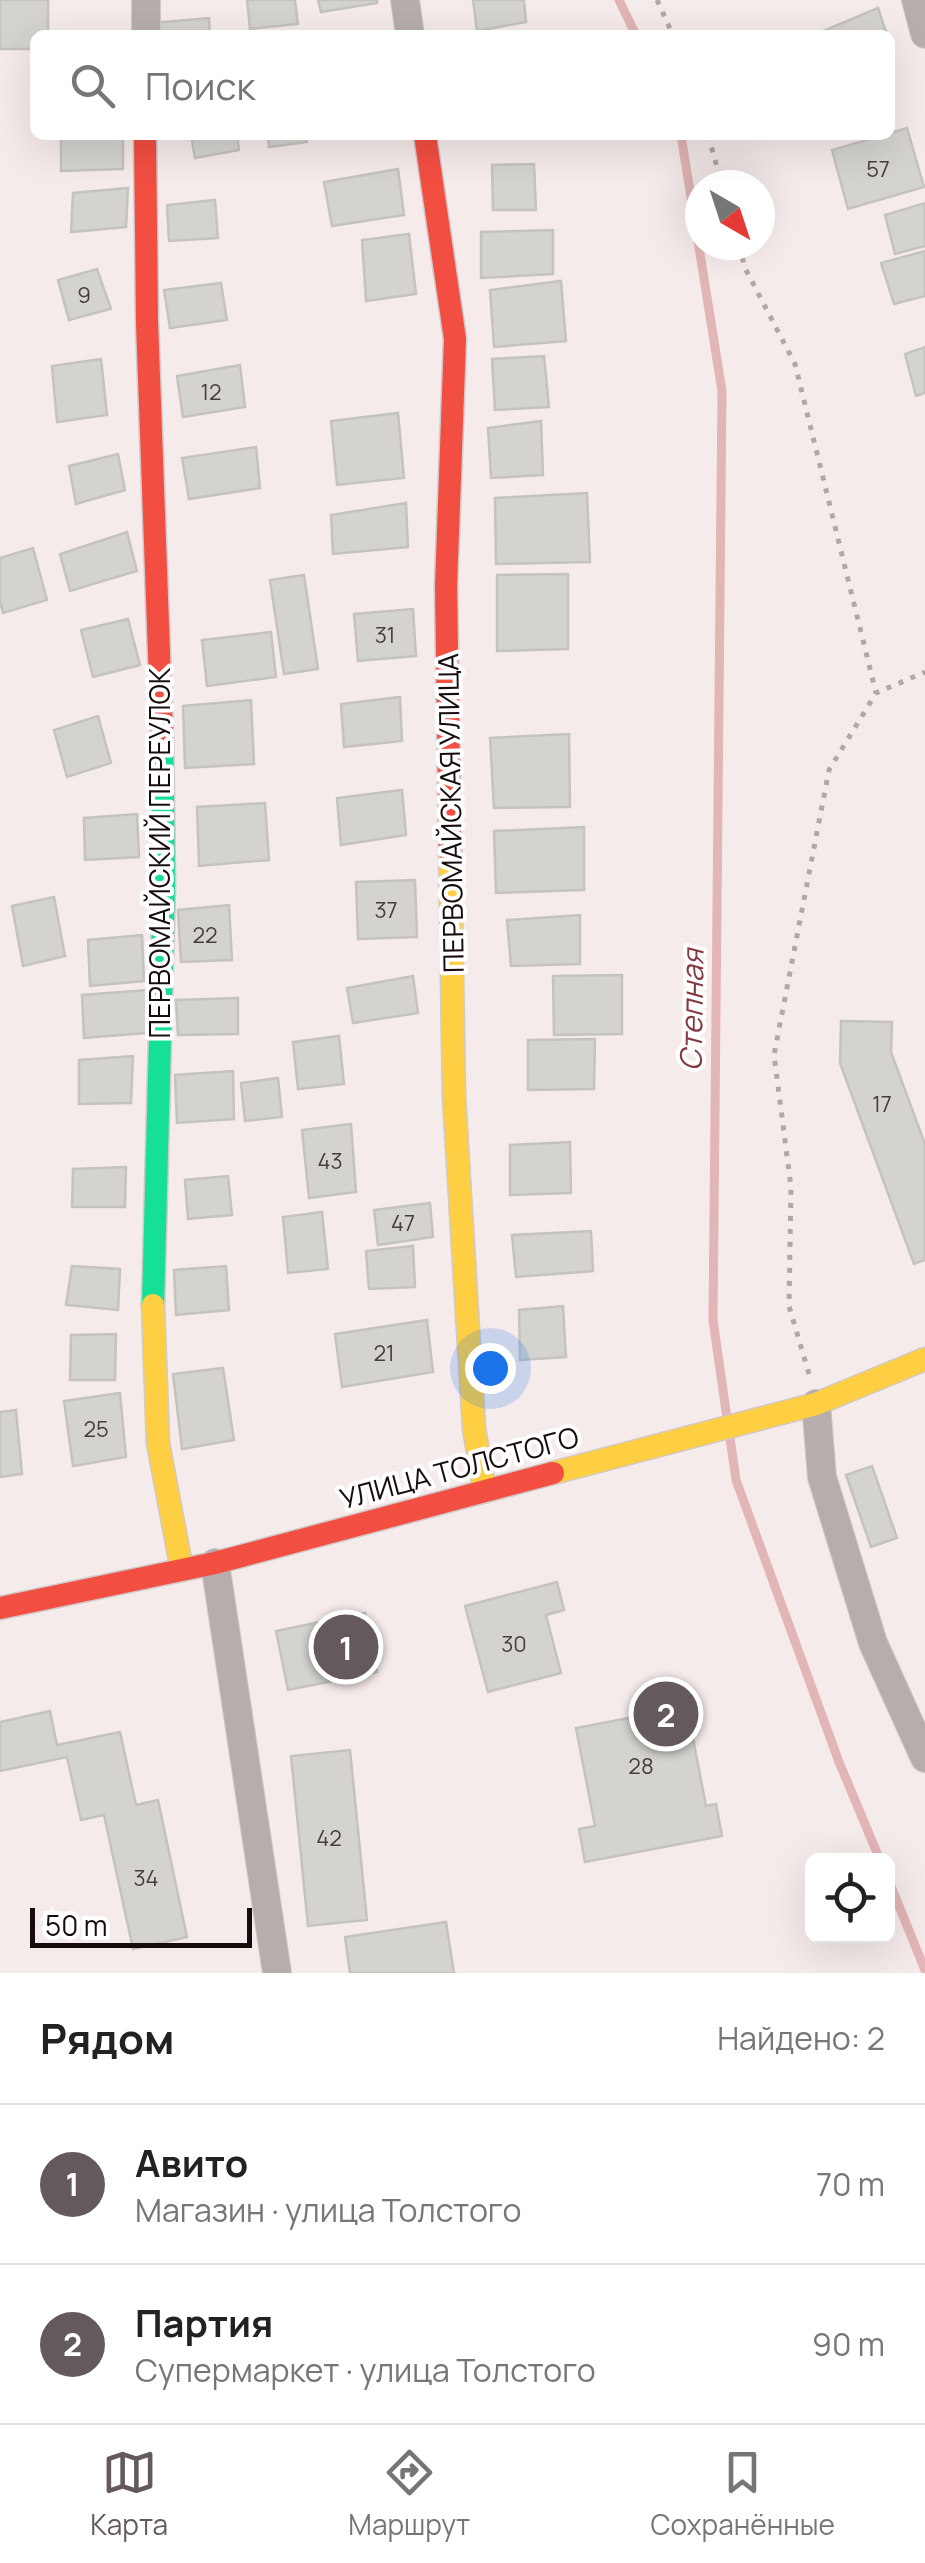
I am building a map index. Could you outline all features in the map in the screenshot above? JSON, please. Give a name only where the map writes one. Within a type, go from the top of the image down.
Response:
[{"type":"street","points":[[146,0],[146,30]]},
{"type":"street","points":[[404,0],[409,30]]},
{"type":"street","points":[[916,0],[925,34]]},
{"type":"street","name":"ПЕРВОМАЙСКИЙ ПЕРЕУЛОК","points":[[145,140],[144,232],[158,575],[164,884],[152,1269],[158,1446],[182,1570]]},
{"type":"street","name":"ПЕРВОМАЙСКАЯ УЛИЦА","points":[[426,140],[455,339],[446,586],[454,1096],[474,1429],[485,1492]]},
{"type":"street","name":"УЛИЦА ТОЛСТОГО","points":[[0,1608],[182,1570],[804,1407],[925,1359]]},
{"type":"street","points":[[804,1407],[873,1643],[925,1758]]},
{"type":"street","points":[[214,1562],[276,1973]]},
{"type":"path","points":[[657,0],[671,30]]},
{"type":"path","points":[[709,140],[718,170]]},
{"type":"path","points":[[743,260],[795,364],[876,694]]},
{"type":"path","points":[[804,1407],[790,1306],[791,1187],[774,1054],[829,770],[876,694],[925,672]]},
{"type":"building","points":[[0,0],[48,0],[48,30],[30,30],[30,49],[0,49]]},
{"type":"building","points":[[247,0],[295,0],[298,24],[250,29]]},
{"type":"building","points":[[318,0],[377,0],[377,3],[321,12]]},
{"type":"building","points":[[473,0],[524,0],[526,22],[477,30]]},
{"type":"building","points":[[878,8],[885,30],[825,30]]},
{"type":"building","points":[[209,18],[210,30],[154,30],[153,23]]},
{"type":"building","points":[[907,128],[924,187],[848,209],[832,150],[866,140],[895,140],[895,132]]},
{"type":"building","points":[[61,140],[123,140],[123,169],[61,171]]},
{"type":"building","points":[[192,140],[238,140],[239,150],[195,158]]},
{"type":"building","points":[[268,140],[307,140],[307,142],[269,147]]},
{"type":"building","points":[[534,164],[536,210],[493,210],[492,165]]},
{"type":"building","points":[[398,169],[404,215],[332,226],[324,182]]},
{"type":"building","points":[[128,188],[126,227],[71,232],[73,193]]},
{"type":"building","points":[[215,200],[218,238],[169,241],[167,205]]},
{"type":"building","points":[[925,203],[925,246],[895,254],[885,215]]},
{"type":"building","points":[[553,230],[553,274],[481,278],[481,232]]},
{"type":"building","points":[[409,234],[416,294],[366,301],[362,240]]},
{"type":"building","points":[[925,251],[925,296],[894,304],[881,263]]},
{"type":"building","points":[[97,269],[111,309],[69,320],[58,280]]},
{"type":"building","points":[[561,281],[566,341],[494,347],[490,290]]},
{"type":"building","points":[[221,283],[227,320],[170,328],[164,290]]},
{"type":"building","points":[[925,347],[925,393],[916,396],[905,354]]},
{"type":"building","points":[[544,356],[549,407],[495,410],[492,359]]},
{"type":"building","points":[[101,359],[107,415],[57,422],[52,366]]},
{"type":"building","points":[[240,365],[245,407],[183,417],[177,376]]},
{"type":"building","points":[[398,413],[404,478],[337,485],[331,421]]},
{"type":"building","points":[[541,421],[543,475],[491,478],[488,428]]},
{"type":"building","points":[[256,447],[260,488],[189,499],[182,458]]},
{"type":"building","points":[[118,454],[125,490],[76,504],[69,466]]},
{"type":"building","points":[[587,493],[590,562],[496,564],[495,498]]},
{"type":"building","points":[[406,503],[408,547],[333,554],[331,515]]},
{"type":"building","points":[[127,532],[137,571],[70,591],[60,554]]},
{"type":"building","points":[[33,548],[47,600],[3,613],[0,558]]},
{"type":"building","points":[[568,574],[568,649],[497,651],[497,575]]},
{"type":"building","points":[[304,575],[318,669],[284,674],[270,580]]},
{"type":"building","points":[[413,609],[416,656],[358,661],[354,614]]},
{"type":"building","points":[[128,619],[140,665],[93,677],[81,630]]},
{"type":"building","points":[[271,632],[276,677],[207,686],[202,640]]},
{"type":"building","points":[[400,697],[402,741],[344,747],[341,704]]},
{"type":"building","points":[[251,700],[254,764],[185,768],[183,706]]},
{"type":"building","points":[[98,716],[111,763],[67,777],[54,730]]},
{"type":"building","points":[[569,734],[570,807],[494,808],[490,738]]},
{"type":"building","points":[[402,790],[406,835],[341,845],[337,798]]},
{"type":"building","points":[[265,803],[269,860],[199,866],[197,807]]},
{"type":"building","points":[[137,814],[139,857],[85,860],[84,818]]},
{"type":"building","points":[[584,827],[584,890],[496,893],[494,831]]},
{"type":"building","points":[[415,880],[417,937],[358,939],[356,882]]},
{"type":"building","points":[[54,897],[65,956],[23,966],[12,906]]},
{"type":"building","points":[[229,905],[232,960],[181,962],[178,910]]},
{"type":"building","points":[[580,915],[580,964],[511,966],[507,920]]},
{"type":"building","points":[[142,935],[144,981],[90,986],[88,940]]},
{"type":"building","points":[[622,975],[622,1034],[554,1035],[553,976]]},
{"type":"building","points":[[413,976],[418,1013],[353,1023],[347,988]]},
{"type":"building","points":[[147,990],[146,1033],[84,1038],[82,995]]},
{"type":"building","points":[[238,998],[238,1034],[178,1035],[176,1000]]},
{"type":"building","points":[[841,1021],[892,1022],[891,1052],[925,1144],[925,1260],[914,1264],[840,1063]]},
{"type":"building","points":[[339,1036],[344,1084],[298,1089],[293,1042]]},
{"type":"building","points":[[595,1039],[594,1089],[528,1090],[528,1040]]},
{"type":"building","points":[[133,1056],[131,1103],[79,1104],[79,1060]]},
{"type":"building","points":[[233,1071],[234,1119],[177,1123],[175,1075]]},
{"type":"building","points":[[278,1078],[282,1117],[245,1121],[241,1083]]},
{"type":"building","points":[[351,1124],[356,1192],[309,1198],[302,1130]]},
{"type":"building","points":[[570,1142],[571,1193],[510,1195],[510,1145]]},
{"type":"building","points":[[126,1167],[125,1207],[72,1207],[73,1169]]},
{"type":"building","points":[[228,1176],[232,1215],[188,1219],[185,1180]]},
{"type":"building","points":[[430,1203],[433,1237],[378,1245],[374,1210]]},
{"type":"building","points":[[322,1212],[328,1269],[288,1273],[283,1217]]},
{"type":"building","points":[[591,1231],[593,1271],[516,1277],[512,1235]]},
{"type":"building","points":[[413,1246],[415,1287],[369,1289],[366,1251]]},
{"type":"building","points":[[72,1266],[120,1269],[118,1310],[66,1305]]},
{"type":"building","points":[[226,1266],[229,1310],[176,1315],[174,1270]]},
{"type":"building","points":[[563,1306],[566,1357],[520,1360],[519,1310]]},
{"type":"building","points":[[427,1320],[433,1372],[342,1387],[335,1334]]},
{"type":"building","points":[[116,1334],[115,1380],[70,1380],[71,1335]]},
{"type":"building","points":[[223,1368],[234,1440],[182,1449],[173,1374]]},
{"type":"building","points":[[120,1393],[126,1457],[73,1466],[64,1401]]},
{"type":"building","points":[[16,1410],[22,1474],[0,1477],[0,1412]]},
{"type":"building","points":[[872,1466],[897,1538],[871,1547],[846,1475]]},
{"type":"building","points":[[557,1582],[564,1610],[546,1615],[561,1673],[488,1692],[465,1606]]},
{"type":"building","points":[[365,1613],[377,1672],[288,1690],[276,1631]]},
{"type":"building","points":[[687,1707],[706,1806],[716,1804],[722,1836],[585,1862],[579,1829],[595,1826],[576,1728]]},
{"type":"building","points":[[50,1711],[57,1745],[120,1732],[136,1805],[158,1800],[187,1937],[133,1949],[104,1815],[81,1820],[67,1757],[0,1771],[0,1722]]},
{"type":"building","points":[[350,1750],[367,1920],[308,1926],[291,1756]]},
{"type":"building","points":[[446,1922],[454,1973],[350,1973],[345,1937]]},
{"type":"waterway","name":"Степная","points":[[619,0],[634,30]]},
{"type":"waterway","name":"Степная","points":[[682,140],[722,391],[713,1320],[727,1418]]},
{"type":"waterway","name":"Степная","points":[[730,1438],[736,1480],[839,1762],[877,1853]]},
{"type":"waterway","name":"Степная","points":[[895,1896],[925,1970]]},
{"type":"traffic: fast","points":[[153,1305],[164,884],[162,736]]},
{"type":"traffic: slow","points":[[450,852],[454,1096],[474,1429],[485,1491]]},
{"type":"traffic: slow","points":[[153,1305],[158,1443],[182,1570]]},
{"type":"traffic: slow","points":[[553,1473],[816,1404],[925,1359]]},
{"type":"traffic: jam","points":[[145,140],[147,322],[162,736]]},
{"type":"traffic: jam","points":[[426,140],[455,339],[446,586],[450,852]]},
{"type":"traffic: jam","points":[[0,1608],[215,1563],[553,1473]]},
{"type":"place","name":"Авито","points":[[346,1647]]},
{"type":"place","name":"Партия","points":[[666,1714]]}]
